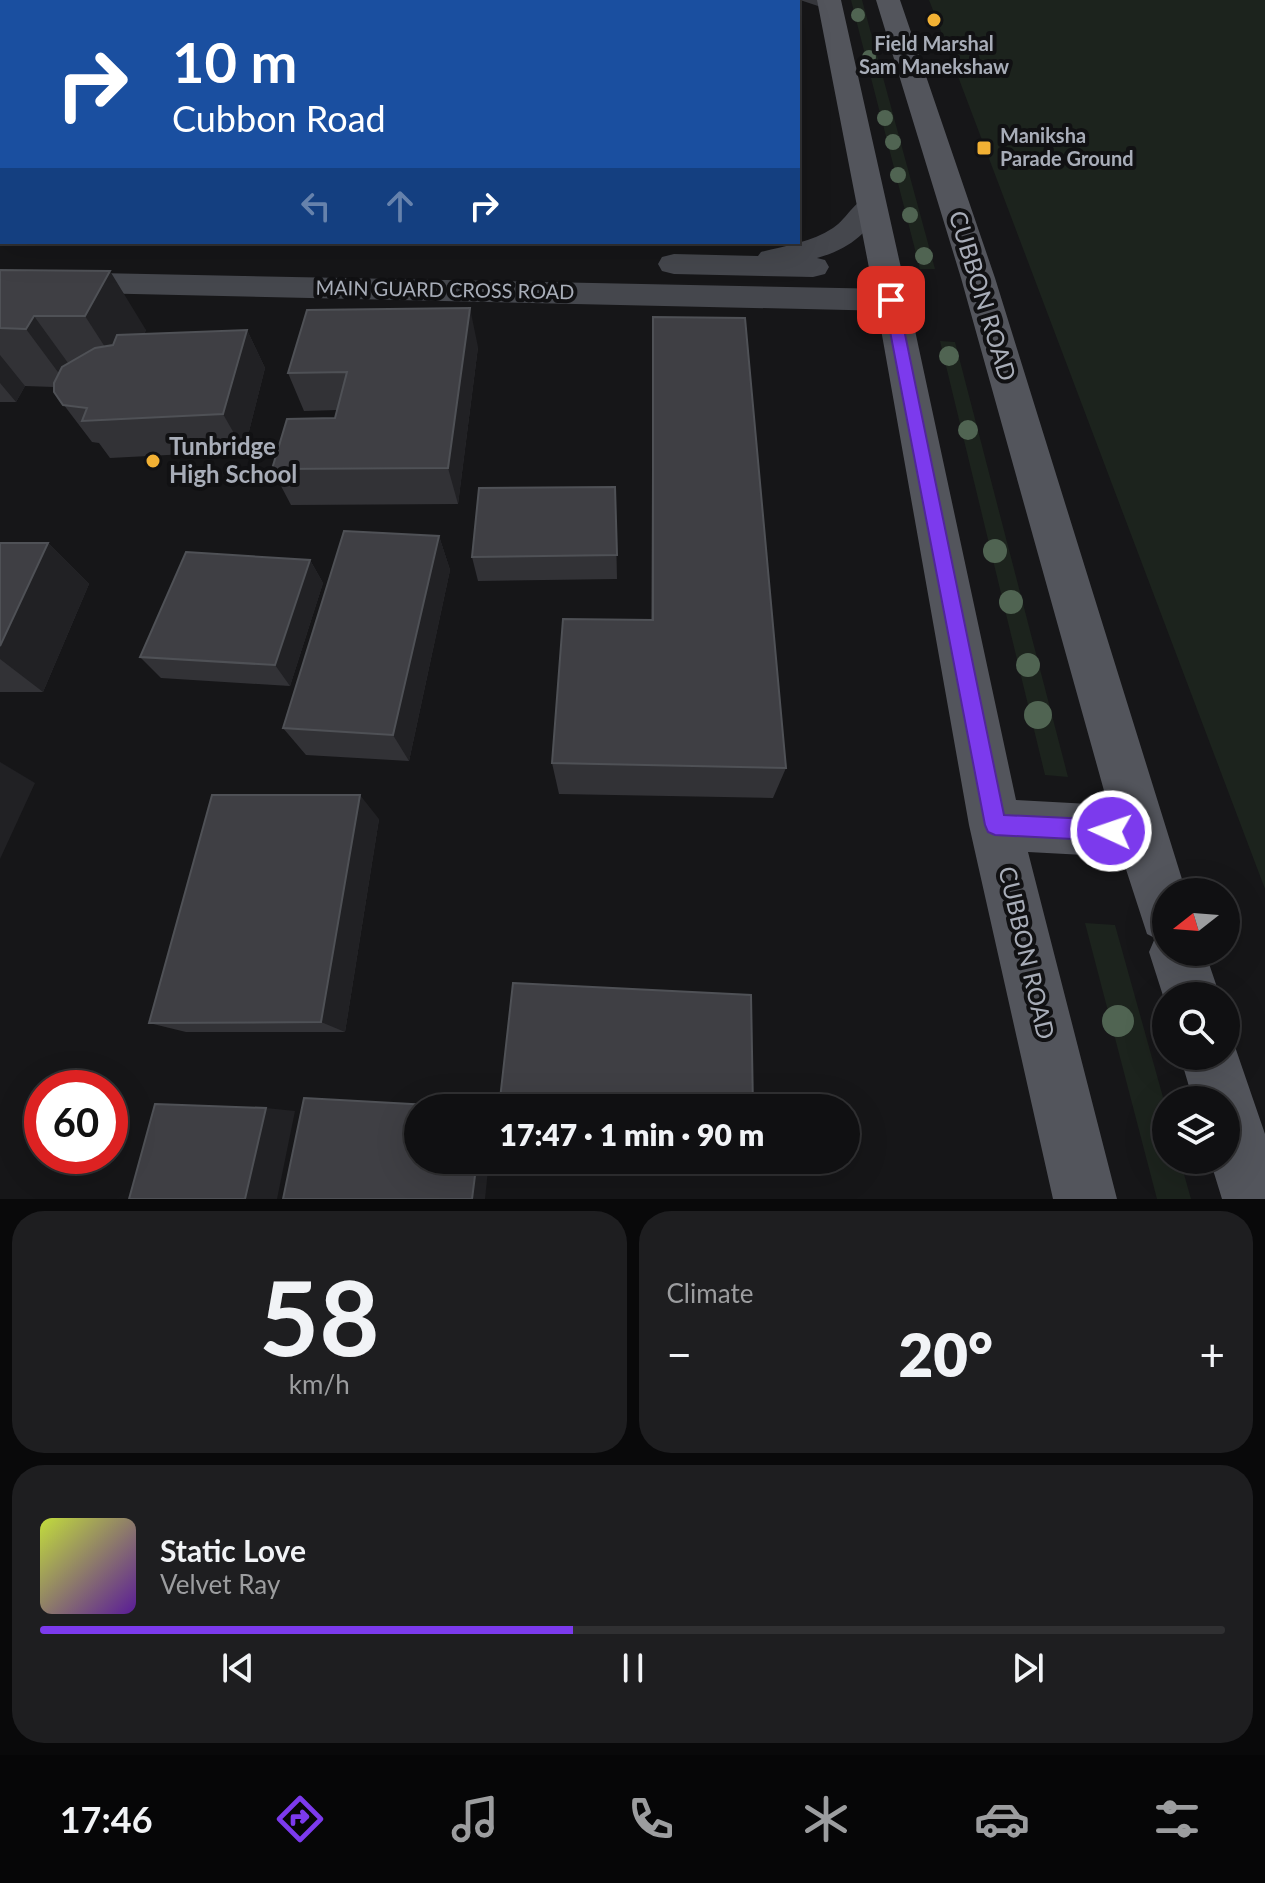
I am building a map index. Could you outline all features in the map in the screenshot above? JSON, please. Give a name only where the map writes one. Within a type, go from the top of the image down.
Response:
[{"type":"main road","name":"CUBBON ROAD","points":[[888,0],[978,278],[1154,878]]},
{"type":"main road","name":"CUBBON ROAD","points":[[822,2],[871,205],[995,825],[1085,1199]]},
{"type":"main road","points":[[995,825],[1140,832]]},
{"type":"main road","points":[[1240,1154],[1254,1199]]},
{"type":"street","points":[[747,265],[816,248],[839,237],[851,231],[871,205]]},
{"type":"street","name":"MAIN GUARD CROSS ROAD","points":[[0,255],[747,265],[887,284]]},
{"type":"street","name":"MAIN GUARD CROSS ROAD","points":[[0,281],[887,284]]},
{"type":"shaded area","points":[[851,0],[862,0],[935,269],[920,269]]},
{"type":"shaded area","points":[[929,0],[1265,0],[1265,889],[931,5]]},
{"type":"shaded area","points":[[940,341],[955,342],[1068,777],[1045,775]]},
{"type":"shaded area","points":[[1085,923],[1115,925],[1152,1058],[1152,1070],[1155,1070],[1160,1086],[1152,1086],[1152,1174],[1184,1174],[1191,1199],[1157,1199]]},
{"type":"building","points":[[0,270],[110,271],[85,316],[34,316],[26,329],[0,328]]},
{"type":"building","points":[[470,308],[448,468],[272,469],[287,419],[335,418],[347,372],[288,373],[307,310]]},
{"type":"building","points":[[653,317],[745,318],[786,768],[552,763],[563,619],[653,620]]},
{"type":"building","points":[[247,330],[223,414],[82,421],[87,408],[63,405],[54,392],[54,383],[62,367],[95,348],[113,345],[117,335]]},
{"type":"building","points":[[615,487],[617,555],[472,557],[479,488]]},
{"type":"building","points":[[344,531],[439,536],[393,735],[283,728]]},
{"type":"building","points":[[0,543],[48,543],[0,646]]},
{"type":"building","points":[[186,552],[310,560],[275,665],[140,657]]},
{"type":"building","points":[[212,795],[360,795],[321,1022],[149,1023]]},
{"type":"building","points":[[513,983],[751,995],[753,1094],[501,1094]]},
{"type":"building","points":[[304,1098],[404,1104],[404,1174],[475,1174],[472,1199],[283,1199]]},
{"type":"building","points":[[155,1104],[266,1108],[245,1199],[129,1199]]},
{"type":"place","name":"Field Marshal Sam Manekshaw","points":[[934,20]]},
{"type":"place","name":"Maniksha Parade Ground","points":[[984,148]]},
{"type":"place","name":"Tunbridge High School","points":[[153,461]]},
{"type":"route","points":[[891,300],[995,825],[1111,831]]}]
